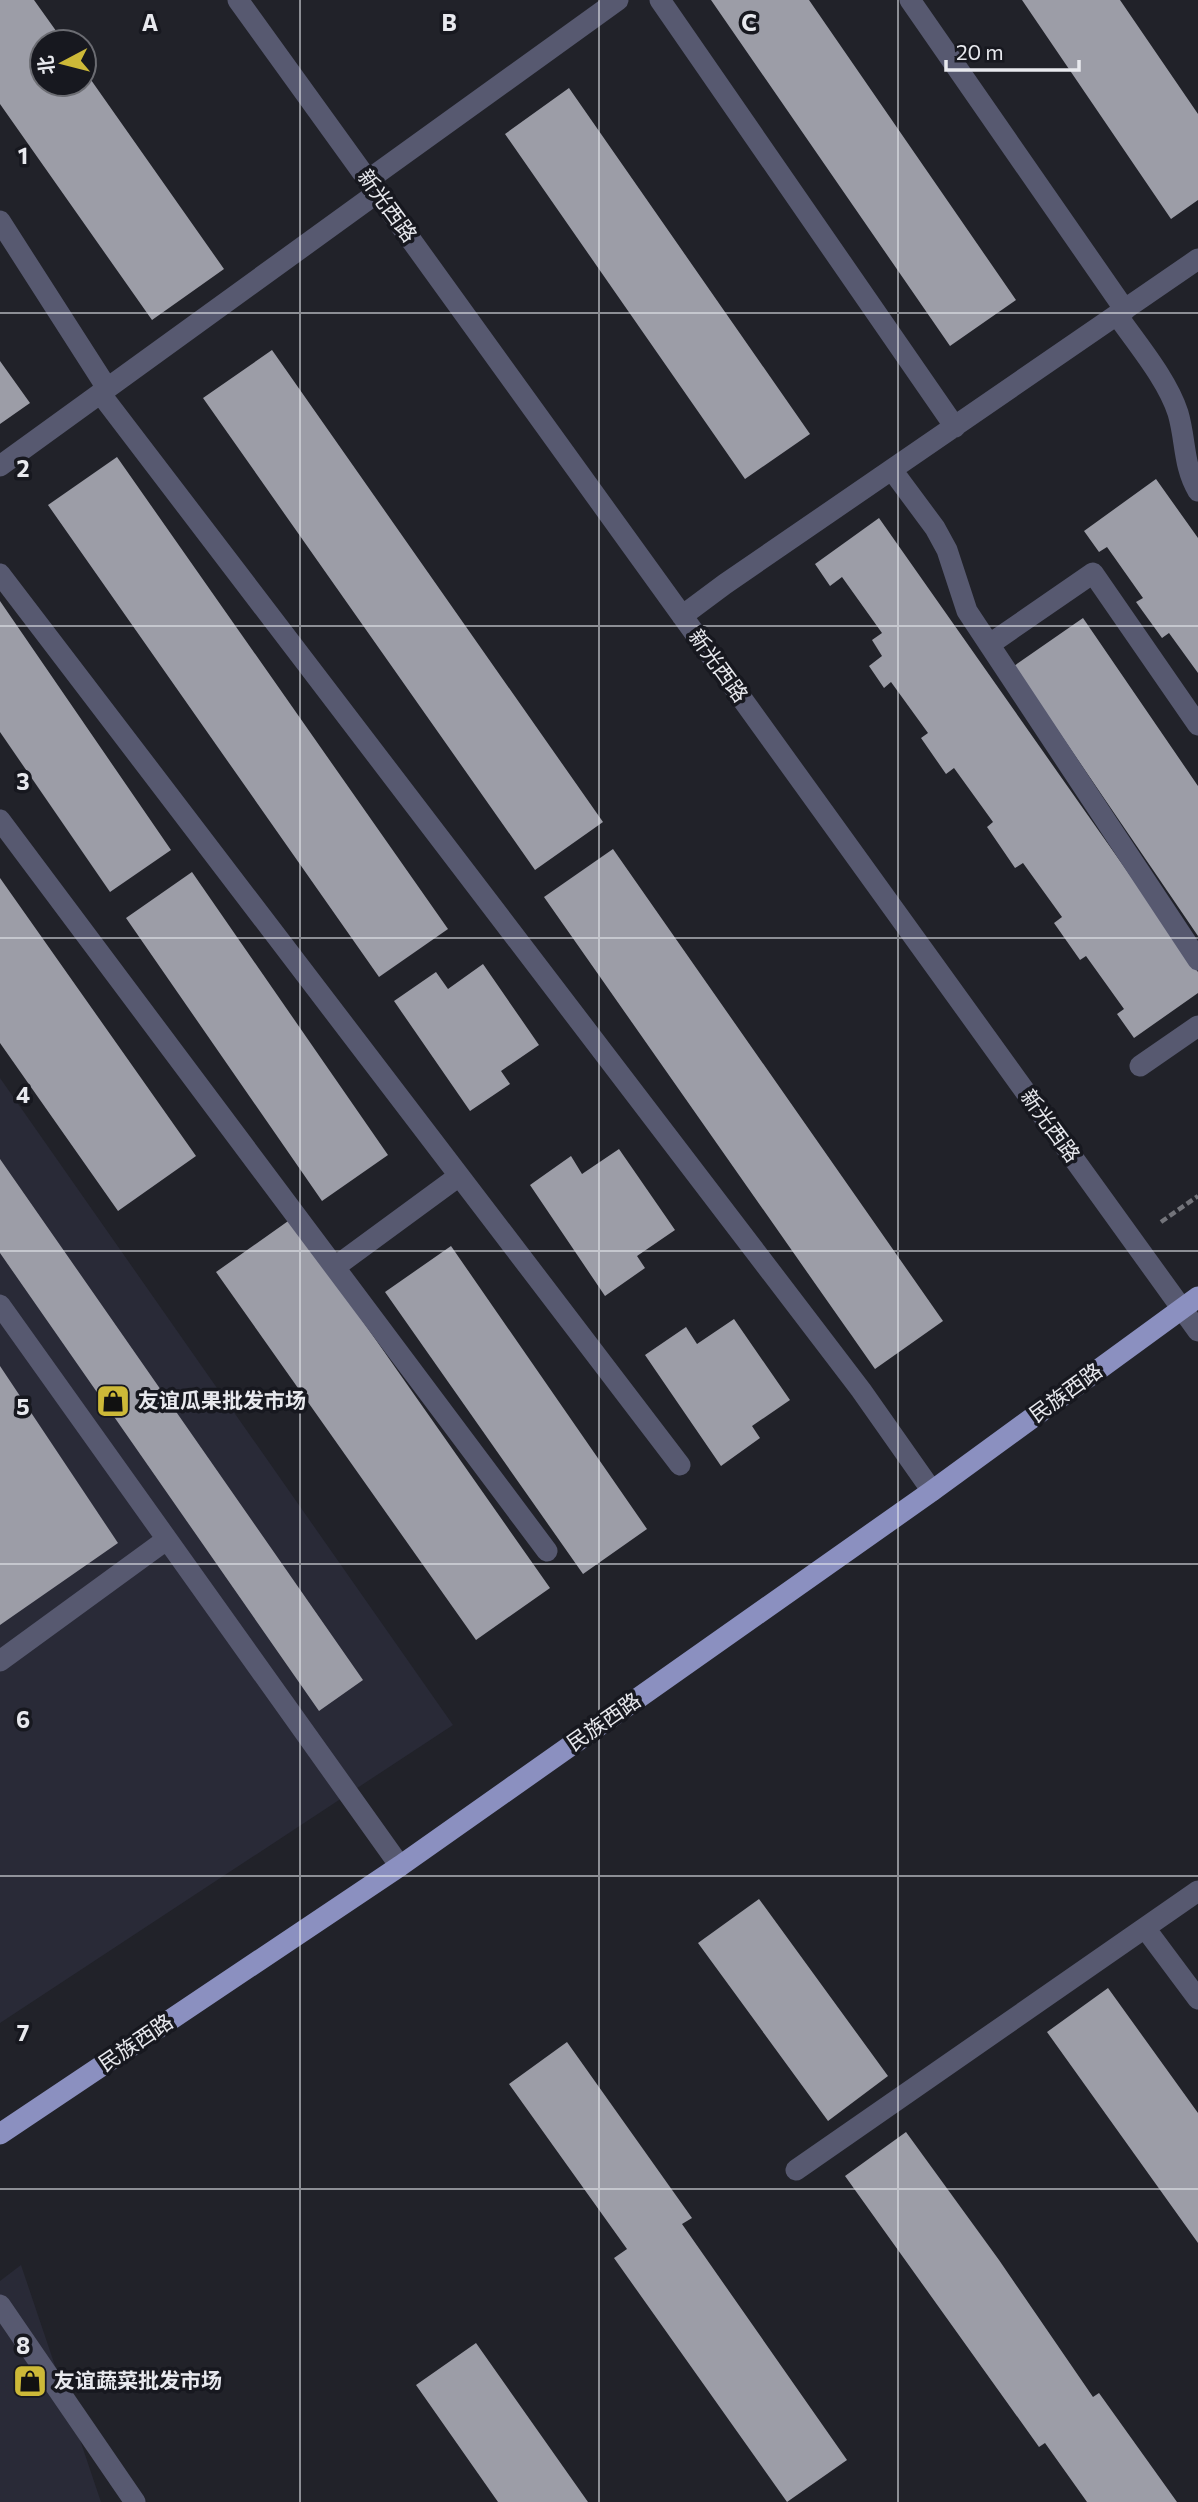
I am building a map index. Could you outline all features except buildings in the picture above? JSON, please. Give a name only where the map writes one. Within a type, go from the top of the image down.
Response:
[{"type":"main road","name":"民族西路","points":[[0,2134],[400,1866],[932,1492],[1190,1302]]},
{"type":"street","name":"新光西路","points":[[238,0],[1133,1242],[1190,1302],[1198,1331]]},
{"type":"street","points":[[0,466],[618,0]]},
{"type":"street","points":[[660,0],[955,427]]},
{"type":"street","points":[[910,0],[1121,312],[1167,389],[1178,411],[1189,477],[1198,491]]},
{"type":"street","points":[[0,221],[104,390],[861,1390],[932,1492]]},
{"type":"street","points":[[682,616],[1198,259]]},
{"type":"street","points":[[892,470],[935,528],[947,550],[967,611],[1198,960]]},
{"type":"street","points":[[0,573],[680,1465]]},
{"type":"street","points":[[990,643],[1093,573],[1198,725]]},
{"type":"street","points":[[0,820],[547,1550]]},
{"type":"street","points":[[1140,1066],[1198,1026]]},
{"type":"street","points":[[335,1267],[459,1176]]},
{"type":"street","points":[[0,1305],[400,1866]]},
{"type":"street","points":[[0,1661],[166,1540]]},
{"type":"street","points":[[796,2170],[1198,1891]]},
{"type":"street","points":[[1145,1928],[1198,1999]]},
{"type":"street","points":[[0,2305],[135,2502]]},
{"type":"path","points":[[1133,1242],[1198,1196]]},
{"type":"shaded area","name":"友谊瓜果批发市场","points":[[0,1078],[453,1725],[0,2023]]},
{"type":"shaded area","name":"友谊蔬菜批发市场","points":[[21,2265],[101,2502],[0,2502],[0,2281]]},
{"type":"place","name":"友谊瓜果批发市场","points":[[113,1401]]},
{"type":"place","name":"友谊蔬菜批发市场","points":[[30,2381]]}]
